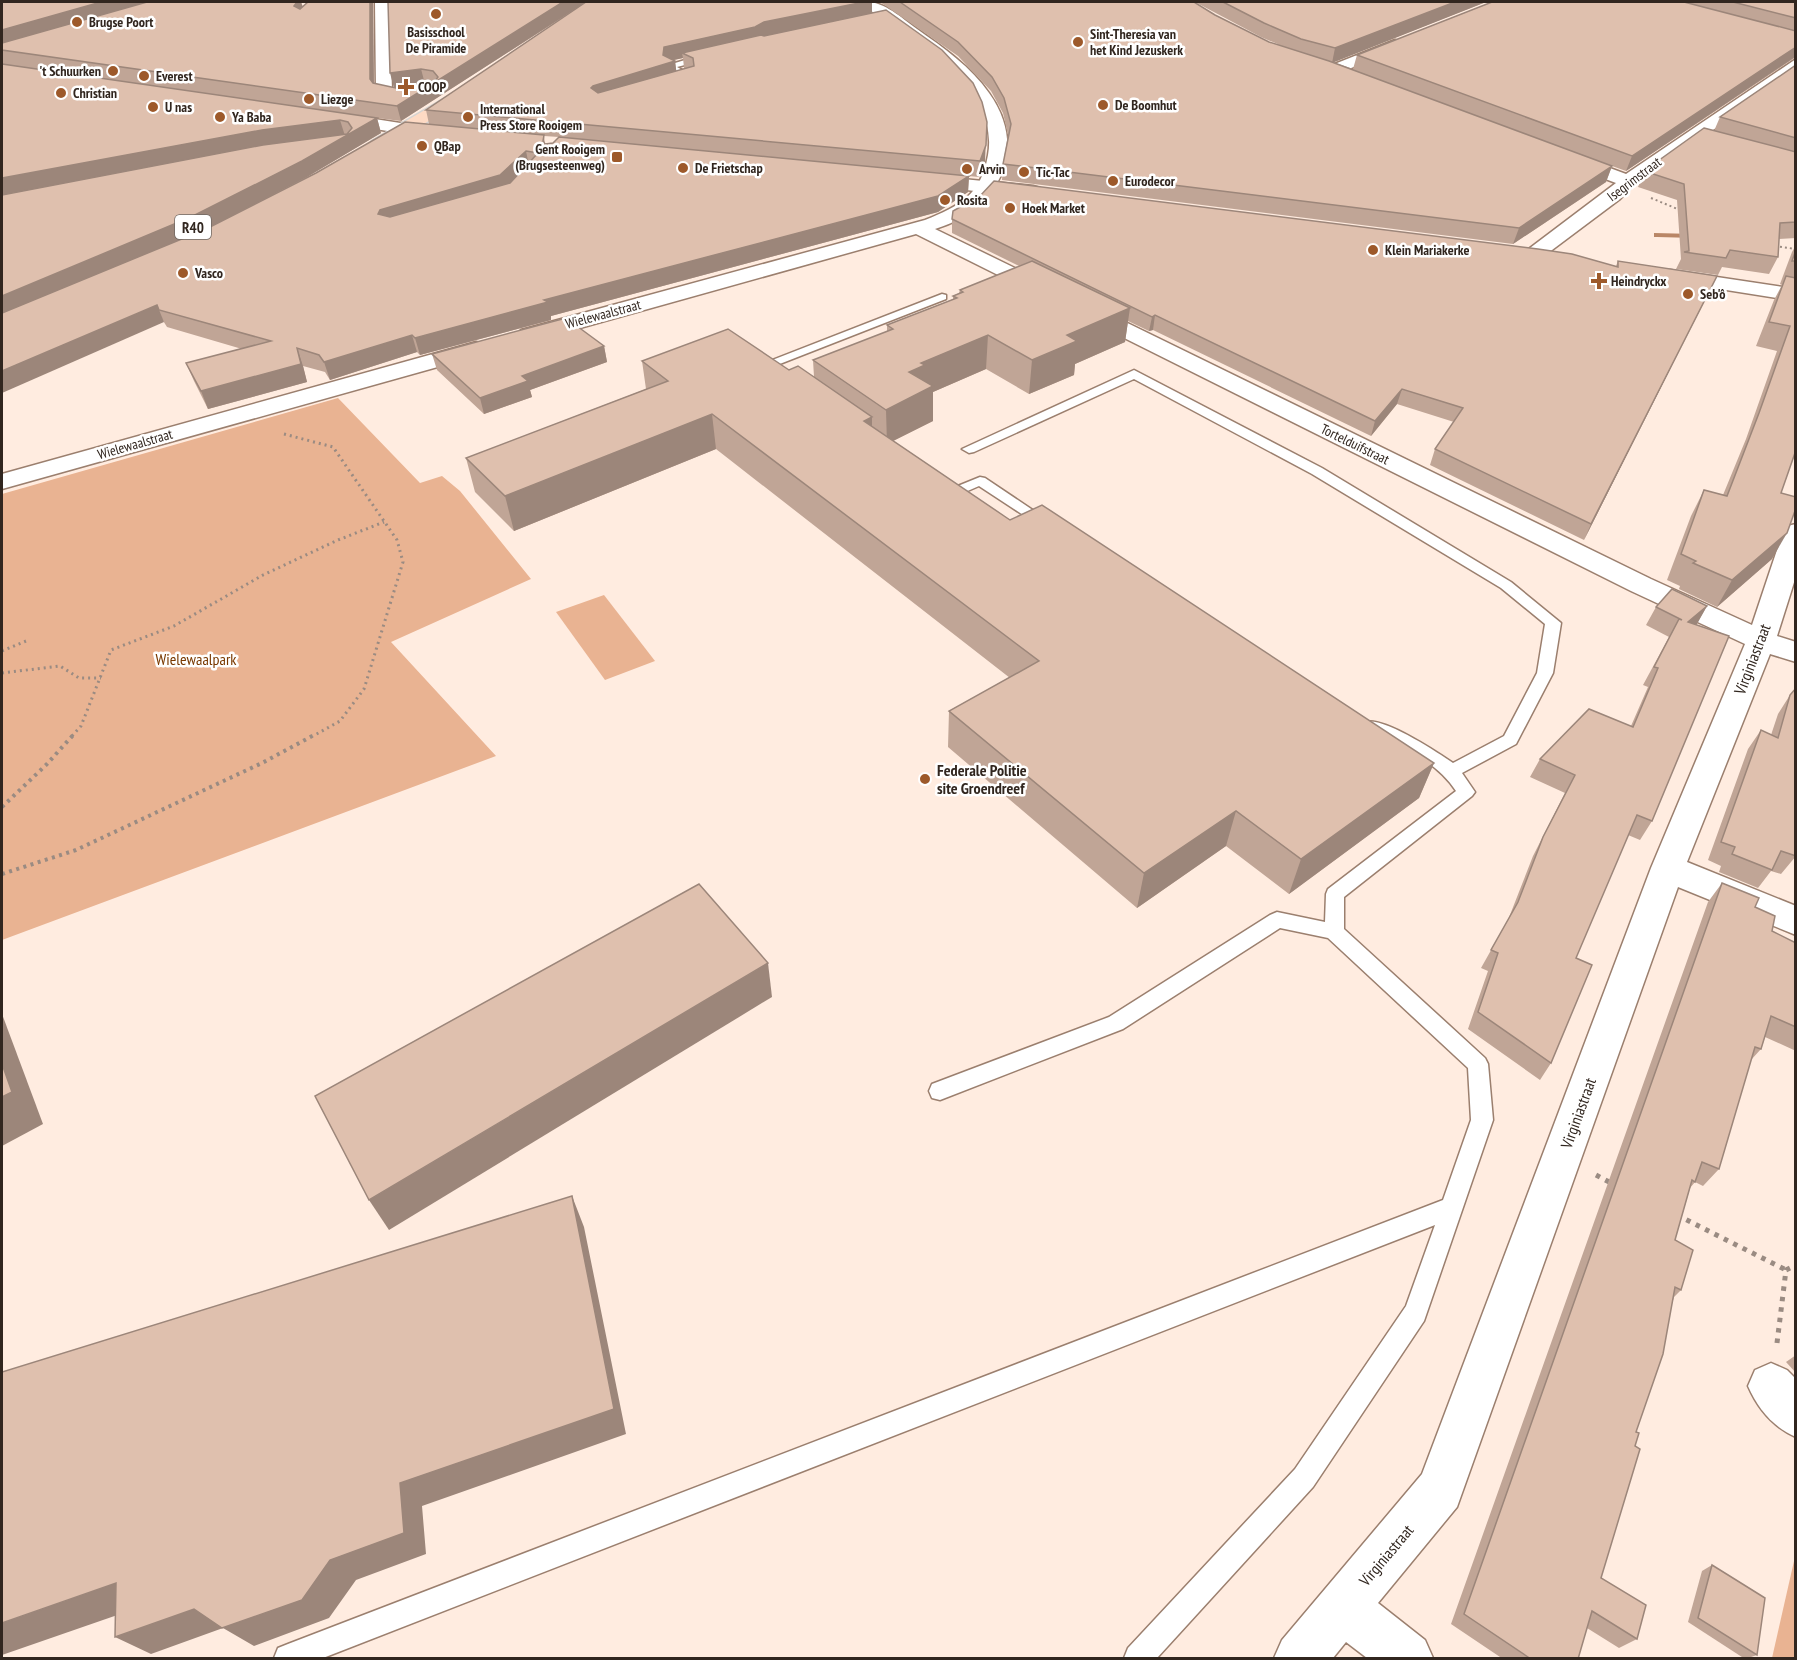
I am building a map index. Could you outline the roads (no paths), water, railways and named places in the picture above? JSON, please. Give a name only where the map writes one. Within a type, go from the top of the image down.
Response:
[{"type":"main road","points":[[359,157],[478,83]]},
{"type":"main road","points":[[354,137],[434,90]]},
{"type":"street","points":[[382,2],[384,93],[400,96],[434,90]]},
{"type":"street","points":[[869,2],[958,68],[981,92],[993,116],[999,138],[996,164],[987,186]]},
{"type":"street","points":[[872,20],[890,17]]},
{"type":"street","points":[[1333,70],[1405,41]]},
{"type":"street","name":"Isegrimstraat","points":[[1557,259],[1524,254],[1796,64]]},
{"type":"street","points":[[1314,66],[1333,70],[1355,79]]},
{"type":"street","points":[[1762,89],[1784,94]]},
{"type":"street","points":[[322,116],[453,135]]},
{"type":"street","points":[[1697,135],[1719,141]]},
{"type":"street","points":[[1552,153],[1625,184]]},
{"type":"street","points":[[905,178],[1049,194]]},
{"type":"street","name":"Wielewaalstraat","points":[[514,339],[918,228],[968,208],[980,197],[987,186]]},
{"type":"street","name":"Tortelduifstraat","points":[[918,228],[1641,585],[1761,640],[1796,653]]},
{"type":"street","points":[[1651,273],[1796,295]]},
{"type":"street","name":"Wielewaalstraat","points":[[2,482],[491,345]]},
{"type":"street","name":"Virginiastraat","points":[[1300,1659],[1440,1490],[1668,868],[1761,640],[1796,532]]},
{"type":"street","points":[[1668,868],[1796,921]]},
{"type":"street","points":[[1343,1607],[1407,1659]]},
{"type":"lane","points":[[668,84],[691,77],[669,66],[712,56]]},
{"type":"lane","points":[[782,380],[763,366],[942,297]]},
{"type":"lane","points":[[969,449],[1134,374],[1317,471],[1506,585],[1553,623],[1545,673],[1510,740],[1452,771]]},
{"type":"lane","points":[[928,482],[947,496],[980,481],[1060,533]]},
{"type":"lane","points":[[1334,932],[1335,894],[1466,792],[1452,771],[1420,748],[1352,717]]},
{"type":"lane","points":[[940,1091],[1116,1023],[1277,920],[1334,932],[1478,1064],[1482,1120],[1416,1313],[1304,1478],[1138,1659]]},
{"type":"lane","points":[[288,1659],[1452,1207]]},
{"type":"waterway","points":[[1657,235],[1695,236]]},
{"type":"place","name":"Basisschool De Piramide","points":[[436,14]]},
{"type":"place","name":"Brugse Poort","points":[[77,22]]},
{"type":"place","name":"Sint-Theresia van het Kind Jezuskerk","points":[[1078,42]]},
{"type":"place","name":"'t Schuurken","points":[[113,71]]},
{"type":"place","name":"Everest","points":[[144,76]]},
{"type":"place","name":"COOP","points":[[406,87]]},
{"type":"place","name":"Christian","points":[[61,93]]},
{"type":"place","name":"Liezge","points":[[309,99]]},
{"type":"place","name":"De Boomhut","points":[[1103,105]]},
{"type":"place","name":"U nas","points":[[153,107]]},
{"type":"place","name":"Ya Baba","points":[[220,117]]},
{"type":"place","name":"International Press Store Rooigem","points":[[468,117]]},
{"type":"place","name":"QBap","points":[[422,146]]},
{"type":"place","name":"Gent Rooigem (Brugsesteenweg)","points":[[617,157]]},
{"type":"place","name":"De Frietschap","points":[[683,168]]},
{"type":"place","name":"Arvin","points":[[967,169]]},
{"type":"place","name":"Tic-Tac","points":[[1024,172]]},
{"type":"place","name":"Eurodecor","points":[[1113,181]]},
{"type":"place","name":"Rosita","points":[[945,200]]},
{"type":"place","name":"Hoek Market","points":[[1010,208]]},
{"type":"place","name":"Klein Mariakerke","points":[[1373,250]]},
{"type":"place","name":"Vasco","points":[[183,273]]},
{"type":"place","name":"Heindryckx","points":[[1599,281]]},
{"type":"place","name":"Seb'ô","points":[[1688,294]]},
{"type":"place","name":"Federale Politie site Groendreef","points":[[925,779]]},
{"type":"park label","name":"Wielewaalpark","points":[[196,659]]}]
